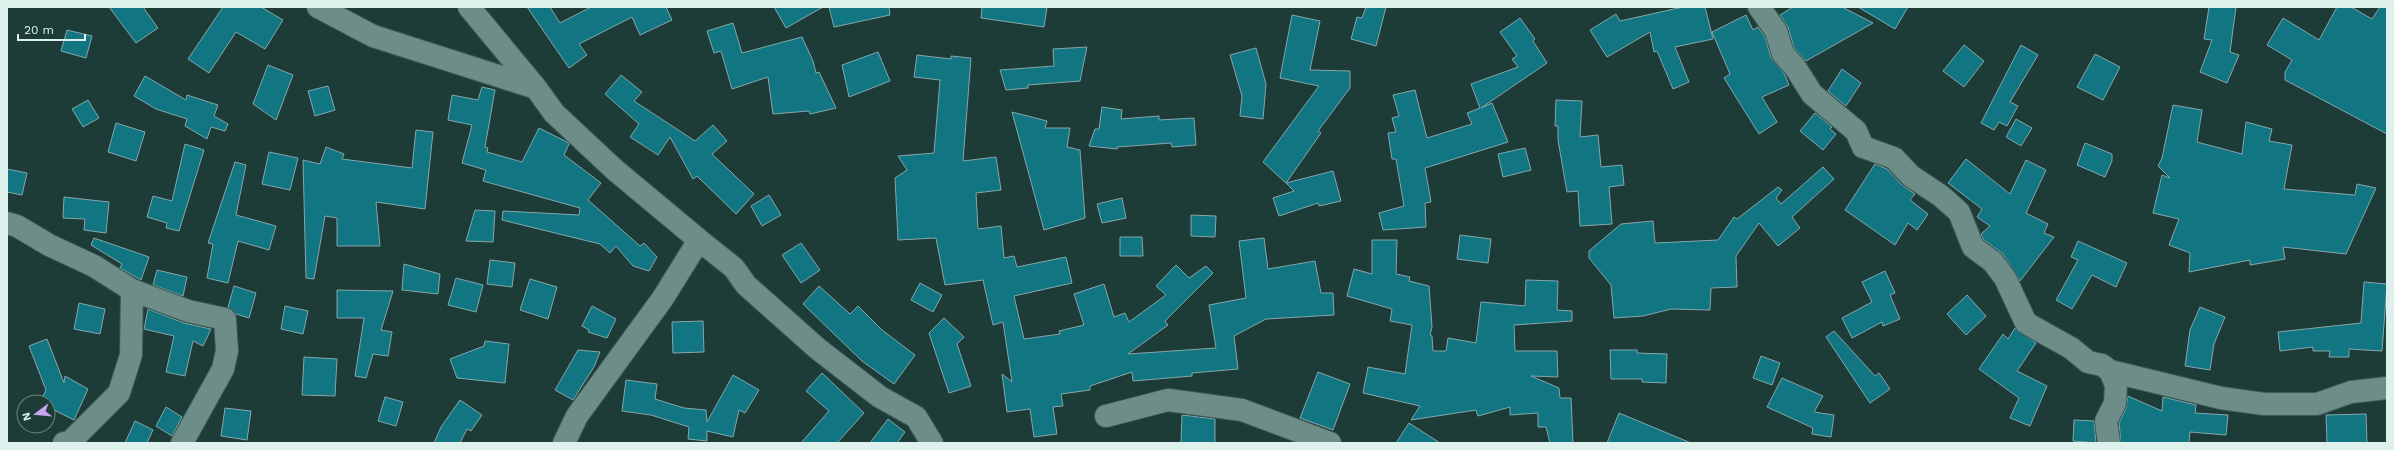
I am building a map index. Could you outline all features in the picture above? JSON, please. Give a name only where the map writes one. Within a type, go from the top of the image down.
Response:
[{"type":"street","points":[[318,7],[374,36],[536,88]]},
{"type":"street","points":[[469,7],[536,88],[554,113],[599,155],[734,268],[746,285],[818,348],[880,397],[916,417],[932,443]]},
{"type":"street","points":[[1759,7],[1776,31],[1783,54],[1795,67],[1812,94],[1856,131],[1863,147],[1894,158],[1911,176],[1937,193],[1959,212],[1973,247],[1993,262],[2005,278],[2026,323],[2065,344],[2088,362],[2102,365],[2110,371],[2221,398],[2264,404],[2317,404],[2351,392],[2387,388]]},
{"type":"street","points":[[7,223],[17,226],[49,245],[94,266],[132,290],[188,311],[225,319],[227,351],[223,369],[182,443]]},
{"type":"street","points":[[564,443],[578,416],[663,298],[699,240]]},
{"type":"street","points":[[64,443],[70,442],[119,393],[131,355],[132,290]]},
{"type":"street","points":[[2109,443],[2106,421],[2115,403],[2116,385],[2110,371]]},
{"type":"street","points":[[1106,416],[1168,400],[1242,410],[1330,443]]},
{"type":"building","points":[[109,7],[143,7],[158,28],[136,43]]},
{"type":"building","points":[[223,7],[261,7],[283,20],[265,49],[236,32],[209,73],[188,59]]},
{"type":"building","points":[[527,7],[550,7],[560,23],[591,7],[666,7],[672,20],[640,35],[632,17],[579,44],[587,55],[569,68]]},
{"type":"building","points":[[774,7],[823,7],[786,28]]},
{"type":"building","points":[[829,7],[889,7],[890,15],[834,27]]},
{"type":"building","points":[[982,7],[1047,7],[1044,27],[981,18]]},
{"type":"building","points":[[1366,7],[1386,7],[1376,46],[1351,39],[1357,17],[1362,18]]},
{"type":"building","points":[[1683,7],[1705,7],[1713,39],[1675,47],[1689,82],[1673,89],[1657,51],[1654,52],[1650,32],[1607,57],[1590,30],[1616,14],[1620,21]]},
{"type":"building","points":[[1793,7],[1842,7],[1873,23],[1806,61],[1794,48],[1788,27],[1780,15]]},
{"type":"building","points":[[1858,7],[1908,7],[1895,29]]},
{"type":"building","points":[[2209,7],[2236,7],[2230,52],[2239,55],[2227,83],[2200,72],[2212,40],[2204,39]]},
{"type":"building","points":[[2337,7],[2351,7],[2372,19],[2380,7],[2387,7],[2387,134],[2285,80],[2285,72],[2292,60],[2267,45],[2283,18],[2319,40]]},
{"type":"building","points":[[1292,15],[1320,21],[1310,70],[1350,71],[1350,88],[1318,131],[1321,133],[1286,183],[1263,162],[1319,86],[1280,78]]},
{"type":"building","points":[[1746,15],[1753,30],[1758,27],[1765,37],[1771,58],[1784,73],[1789,85],[1762,97],[1777,122],[1759,134],[1724,78],[1730,74],[1712,32]]},
{"type":"building","points":[[1520,18],[1535,39],[1533,41],[1547,63],[1481,108],[1492,103],[1508,142],[1425,168],[1431,202],[1425,203],[1426,227],[1383,230],[1379,213],[1404,206],[1396,159],[1392,159],[1388,133],[1396,132],[1392,118],[1399,116],[1393,95],[1415,90],[1427,138],[1472,124],[1467,113],[1480,108],[1471,84],[1518,67],[1512,59],[1517,56],[1500,32]]},
{"type":"building","points":[[733,23],[742,53],[802,37],[813,61],[816,73],[819,72],[836,108],[810,114],[809,111],[773,114],[768,77],[732,89],[721,51],[714,53],[707,31]]},
{"type":"building","points":[[67,30],[92,36],[86,58],[61,51]]},
{"type":"building","points":[[1964,45],[1984,61],[1964,87],[1943,71]]},
{"type":"building","points":[[2021,45],[2038,55],[2010,102],[2018,106],[2007,126],[1999,122],[1994,130],[1981,123]]},
{"type":"building","points":[[1087,47],[1080,81],[1028,85],[1028,88],[1006,90],[1000,70],[1054,66],[1053,49]]},
{"type":"building","points":[[1256,48],[1266,84],[1263,119],[1240,116],[1242,96],[1230,55]]},
{"type":"building","points":[[878,52],[890,81],[849,97],[842,65]]},
{"type":"building","points":[[2095,54],[2120,67],[2103,100],[2077,87]]},
{"type":"building","points":[[917,55],[951,59],[951,56],[971,58],[963,161],[996,157],[1001,190],[976,193],[978,229],[1001,226],[1004,258],[1014,256],[1017,267],[1066,257],[1072,283],[1014,296],[1024,339],[1060,334],[1059,331],[1084,325],[1074,294],[1104,284],[1114,317],[1125,313],[1129,322],[1166,295],[1156,286],[1176,265],[1189,278],[1206,266],[1213,273],[1165,321],[1168,325],[1128,354],[1216,348],[1209,305],[1246,298],[1239,241],[1264,238],[1268,269],[1315,261],[1321,293],[1333,293],[1334,315],[1266,319],[1234,336],[1238,369],[1192,373],[1192,376],[1133,381],[1132,372],[1090,386],[1090,390],[1061,394],[1063,406],[1053,407],[1057,434],[1034,437],[1030,409],[1007,412],[1002,374],[1012,382],[1003,322],[993,325],[983,280],[945,285],[936,238],[898,240],[895,178],[907,170],[898,156],[934,153],[940,80],[914,77]]},
{"type":"building","points":[[268,65],[293,75],[276,120],[253,104]]},
{"type":"building","points":[[1842,69],[1861,83],[1846,106],[1828,91]]},
{"type":"building","points":[[621,75],[642,92],[634,101],[695,141],[713,125],[727,141],[712,154],[754,194],[736,214],[697,176],[693,179],[670,137],[658,155],[630,137],[639,124],[605,94]]},
{"type":"building","points":[[145,76],[186,100],[187,95],[218,105],[214,116],[228,124],[225,131],[211,127],[207,139],[185,126],[187,119],[156,109],[134,96]]},
{"type":"building","points":[[328,86],[335,110],[315,116],[308,91]]},
{"type":"building","points":[[482,87],[495,90],[485,147],[488,148],[487,152],[522,162],[539,128],[567,142],[569,144],[564,155],[601,183],[588,200],[640,246],[644,243],[657,257],[649,271],[633,266],[616,246],[610,253],[600,244],[502,220],[503,211],[579,215],[580,208],[483,181],[486,170],[462,163],[472,125],[448,120],[452,95],[478,100]]},
{"type":"building","points":[[88,100],[99,118],[83,127],[72,109]]},
{"type":"building","points":[[1556,100],[1582,101],[1580,137],[1598,135],[1601,167],[1622,165],[1624,185],[1609,187],[1612,224],[1580,226],[1578,191],[1567,192],[1558,140],[1558,126],[1555,126]]},
{"type":"building","points":[[2173,105],[2202,110],[2197,142],[2242,154],[2246,122],[2272,129],[2269,141],[2292,145],[2284,189],[2355,195],[2357,184],[2376,188],[2346,254],[2283,247],[2285,259],[2250,265],[2250,260],[2189,272],[2190,253],[2169,245],[2179,219],[2153,213],[2162,175],[2170,178],[2158,166],[2162,158]]},
{"type":"building","points":[[1102,107],[1122,110],[1121,119],[1159,116],[1159,120],[1194,118],[1196,145],[1172,147],[1171,143],[1117,147],[1117,149],[1089,146],[1095,129],[1099,129]]},
{"type":"building","points":[[1012,112],[1047,121],[1045,128],[1070,128],[1067,147],[1080,150],[1085,218],[1044,230]]},
{"type":"building","points":[[1815,113],[1832,127],[1830,129],[1836,134],[1823,150],[1800,131]]},
{"type":"building","points":[[2016,119],[2032,128],[2021,146],[2006,137]]},
{"type":"building","points":[[116,123],[145,132],[136,161],[108,152]]},
{"type":"building","points":[[416,130],[433,132],[425,209],[376,202],[380,246],[337,246],[337,218],[325,216],[314,279],[306,278],[303,160],[320,164],[326,147],[344,154],[342,159],[412,168]]},
{"type":"building","points":[[2085,143],[2112,154],[2112,161],[2105,177],[2077,165]]},
{"type":"building","points":[[185,144],[204,150],[179,231],[166,228],[167,223],[147,217],[153,196],[172,201]]},
{"type":"building","points":[[1525,148],[1531,170],[1503,177],[1498,154]]},
{"type":"building","points":[[269,152],[298,158],[290,190],[262,184]]},
{"type":"building","points":[[1966,159],[2010,194],[2026,160],[2046,170],[2026,213],[2048,224],[2044,233],[2054,237],[2020,281],[2003,254],[1983,239],[1981,234],[1990,226],[1977,217],[1982,209],[1948,183]]},
{"type":"building","points":[[235,162],[246,165],[236,215],[276,226],[269,250],[238,241],[228,283],[207,278],[213,244],[208,243]]},
{"type":"building","points":[[1875,164],[1887,169],[1902,185],[1915,194],[1910,200],[1928,214],[1917,230],[1908,223],[1895,245],[1845,210]]},
{"type":"building","points":[[1823,167],[1834,179],[1792,217],[1800,228],[1778,246],[1759,223],[1736,256],[1737,287],[1711,288],[1710,310],[1671,309],[1643,316],[1614,318],[1611,285],[1589,258],[1589,251],[1621,224],[1653,221],[1655,243],[1718,240],[1734,217],[1737,219],[1778,187],[1782,190],[1776,198],[1781,204]]},
{"type":"building","points":[[7,169],[27,173],[22,195],[7,192]]},
{"type":"building","points":[[1333,171],[1341,201],[1319,206],[1318,203],[1279,216],[1273,198],[1294,191],[1286,183]]},
{"type":"building","points":[[769,195],[781,215],[762,226],[751,206]]},
{"type":"building","points":[[64,197],[109,202],[106,233],[84,230],[85,219],[63,218]]},
{"type":"building","points":[[1122,198],[1126,218],[1102,223],[1097,204]]},
{"type":"building","points":[[475,210],[495,211],[493,242],[466,241]]},
{"type":"building","points":[[1191,215],[1216,216],[1215,237],[1191,236]]},
{"type":"building","points":[[1460,235],[1491,239],[1488,263],[1457,259]]},
{"type":"building","points":[[1120,237],[1142,237],[1143,256],[1120,256]]},
{"type":"building","points":[[94,238],[149,257],[141,280],[120,268],[122,264],[91,245]]},
{"type":"building","points":[[1372,240],[1397,240],[1396,274],[1410,277],[1409,281],[1429,286],[1432,327],[1430,335],[1432,336],[1433,351],[1446,351],[1448,338],[1476,343],[1481,302],[1525,306],[1526,280],[1558,281],[1557,310],[1572,311],[1572,321],[1514,325],[1515,351],[1557,351],[1558,377],[1531,376],[1559,388],[1560,398],[1571,398],[1573,443],[1550,443],[1546,427],[1538,427],[1538,413],[1510,415],[1510,407],[1478,416],[1476,410],[1411,420],[1420,406],[1363,393],[1368,367],[1405,374],[1412,325],[1390,321],[1392,309],[1347,296],[1354,269],[1372,274]]},
{"type":"building","points":[[2078,241],[2127,263],[2116,287],[2092,275],[2072,309],[2056,300],[2078,260],[2071,257]]},
{"type":"building","points":[[801,243],[820,270],[801,283],[782,255]]},
{"type":"building","points":[[490,260],[515,263],[512,287],[487,284]]},
{"type":"building","points":[[404,264],[440,274],[438,294],[402,290]]},
{"type":"building","points":[[157,270],[187,277],[183,296],[153,285]]},
{"type":"building","points":[[1885,271],[1895,293],[1890,295],[1900,319],[1883,326],[1882,322],[1852,338],[1842,318],[1872,302],[1862,282]]},
{"type":"building","points":[[456,278],[483,285],[476,312],[448,305]]},
{"type":"building","points":[[530,279],[557,287],[548,319],[520,310]]},
{"type":"building","points":[[2364,282],[2387,284],[2382,351],[2349,349],[2349,357],[2329,357],[2330,351],[2313,351],[2313,347],[2280,351],[2278,332],[2361,323]]},
{"type":"building","points":[[920,283],[942,295],[933,312],[911,300]]},
{"type":"building","points":[[234,286],[256,293],[249,318],[236,314],[228,307]]},
{"type":"building","points":[[819,286],[850,314],[858,306],[882,330],[915,355],[894,384],[862,361],[803,304]]},
{"type":"building","points":[[337,290],[393,291],[381,330],[392,332],[388,356],[373,354],[366,378],[355,376],[364,318],[337,318]]},
{"type":"building","points":[[1967,295],[1986,316],[1966,335],[1947,314]]},
{"type":"building","points":[[79,303],[105,309],[100,334],[74,329]]},
{"type":"building","points":[[285,306],[308,311],[303,334],[281,329]]},
{"type":"building","points":[[592,306],[616,319],[607,338],[588,332],[589,330],[582,326]]},
{"type":"building","points":[[2200,307],[2225,317],[2214,344],[2210,370],[2185,366],[2190,330]]},
{"type":"building","points":[[148,309],[184,323],[211,329],[203,346],[193,341],[185,376],[166,372],[174,336],[144,329]]},
{"type":"building","points":[[944,318],[964,337],[957,344],[971,386],[949,393],[929,333]]},
{"type":"building","points":[[703,321],[704,352],[673,353],[672,322]]},
{"type":"building","points":[[2015,328],[2036,343],[2017,371],[2047,386],[2030,426],[2010,418],[2019,398],[1979,369],[2003,334],[2008,339]]},
{"type":"building","points":[[1834,331],[1875,376],[1879,373],[1890,389],[1870,403],[1826,337]]},
{"type":"building","points":[[47,339],[64,383],[65,376],[88,389],[74,420],[56,411],[56,394],[44,394],[46,390],[29,346]]},
{"type":"building","points":[[485,341],[509,344],[505,383],[457,378],[450,359],[484,346]]},
{"type":"building","points":[[578,350],[600,352],[594,367],[573,400],[555,390]]},
{"type":"building","points":[[1610,350],[1637,350],[1637,353],[1667,354],[1666,383],[1642,382],[1642,379],[1611,379]]},
{"type":"building","points":[[1761,356],[1780,363],[1772,385],[1753,378]]},
{"type":"building","points":[[304,357],[337,359],[335,396],[302,395]]},
{"type":"building","points":[[1318,372],[1350,384],[1333,430],[1300,418]]},
{"type":"building","points":[[822,373],[864,413],[837,443],[801,443],[829,411],[806,391]]},
{"type":"building","points":[[733,375],[759,390],[745,413],[739,410],[733,437],[707,431],[707,441],[688,439],[689,427],[651,415],[622,411],[626,380],[657,384],[655,399],[684,408],[706,410],[707,422]]},
{"type":"building","points":[[1782,378],[1823,396],[1814,412],[1834,415],[1831,437],[1812,434],[1813,428],[1767,407]]},
{"type":"building","points":[[2128,396],[2162,411],[2163,397],[2196,405],[2195,413],[2228,415],[2226,435],[2190,432],[2189,443],[2121,443],[2119,423],[2126,408]]},
{"type":"building","points":[[385,397],[403,402],[396,426],[378,421]]},
{"type":"building","points":[[460,400],[482,415],[471,431],[467,429],[460,443],[434,443],[441,427]]},
{"type":"building","points":[[166,407],[182,417],[172,436],[156,426]]},
{"type":"building","points":[[225,408],[251,411],[247,440],[221,436]]},
{"type":"building","points":[[1619,413],[1691,443],[1607,443]]},
{"type":"building","points":[[2366,414],[2367,443],[2327,443],[2326,415]]},
{"type":"building","points":[[1182,415],[1215,419],[1215,443],[1181,443]]},
{"type":"building","points":[[888,419],[905,432],[897,443],[870,443]]},
{"type":"building","points":[[2074,420],[2094,421],[2096,443],[2073,441]]},
{"type":"building","points":[[135,421],[153,430],[147,443],[125,443]]},
{"type":"building","points":[[1409,423],[1440,443],[1396,443]]}]
